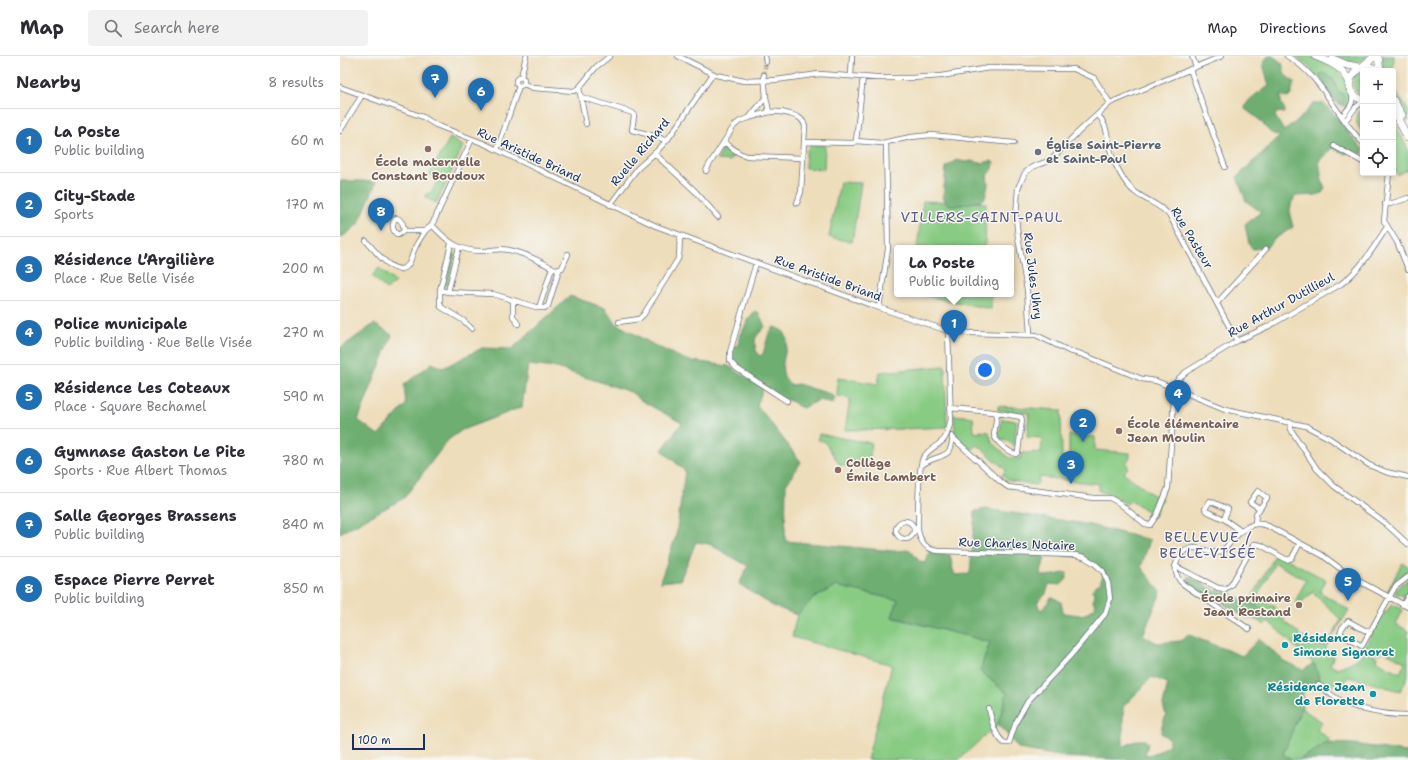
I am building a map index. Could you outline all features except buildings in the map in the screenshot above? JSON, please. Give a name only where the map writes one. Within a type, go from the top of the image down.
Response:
[{"type":"main road","points":[[1315,56],[1337,66],[1349,81],[1352,92],[1360,99]]},
{"type":"main road","points":[[1325,56],[1344,64],[1376,68]]},
{"type":"main road","points":[[1349,81],[1352,73],[1375,56]]},
{"type":"main road","points":[[1378,56],[1380,68]]},
{"type":"main road","points":[[1395,104],[1408,128]]},
{"type":"main road","points":[[1396,116],[1408,138]]},
{"type":"street","points":[[497,150],[524,80],[521,77],[526,56]]},
{"type":"street","points":[[521,77],[516,80],[516,84],[533,88],[573,92],[579,88],[596,67],[610,56]]},
{"type":"street","points":[[678,56],[713,74],[738,80],[764,81],[783,80],[819,74],[904,78],[934,76],[989,68],[1072,69],[1081,71],[1094,78],[1110,103],[1222,56]]},
{"type":"street","points":[[765,56],[766,62]]},
{"type":"street","points":[[850,76],[852,56]]},
{"type":"street","points":[[1192,56],[1196,67]]},
{"type":"street","points":[[1287,56],[1301,66],[1312,77],[1361,140]]},
{"type":"street","points":[[1190,69],[1225,166]]},
{"type":"street","name":"Ruelle Richard","points":[[610,205],[639,166],[666,141],[713,74]]},
{"type":"street","points":[[764,75],[769,112]]},
{"type":"street","points":[[856,141],[863,77]]},
{"type":"street","name":"Rue Aristide Briand","points":[[340,87],[420,115],[436,125],[497,150],[610,205],[681,236],[879,307],[948,330],[970,333],[1030,334],[1039,336],[1069,351],[1082,354],[1142,378],[1154,380],[1225,409],[1306,426],[1317,431],[1369,465],[1386,472],[1408,477]]},
{"type":"street","points":[[579,88],[586,124]]},
{"type":"street","points":[[1342,116],[1352,104],[1352,92]]},
{"type":"street","points":[[340,131],[362,95]]},
{"type":"street","points":[[581,97],[633,113],[632,130],[658,137],[666,141]]},
{"type":"street","points":[[749,118],[766,97]]},
{"type":"street","name":"Rue Jules Uhry","points":[[1030,334],[1027,290],[1017,227],[1017,198],[1020,184],[1027,171],[1051,160],[1074,136],[1110,103]]},
{"type":"street","points":[[1345,121],[1360,104]]},
{"type":"street","points":[[706,171],[708,165],[736,124],[769,112],[782,112],[801,119],[805,126],[801,192],[797,203]]},
{"type":"street","name":"Rue Pasteur","points":[[1098,115],[1103,120],[1107,131],[1112,156],[1126,183],[1134,191],[1161,207],[1168,214],[1237,341]]},
{"type":"street","points":[[804,142],[853,143],[856,141],[878,143],[931,135],[1014,143]]},
{"type":"street","points":[[366,241],[394,268],[405,268],[409,264],[425,230],[432,225],[472,139]]},
{"type":"street","points":[[724,142],[739,153],[747,156],[803,158]]},
{"type":"street","points":[[879,307],[888,249],[886,142]]},
{"type":"street","points":[[1334,146],[1360,160]]},
{"type":"street","points":[[654,153],[695,191],[718,217]]},
{"type":"street","points":[[1389,176],[1384,219],[1387,227],[1397,242],[1408,269]]},
{"type":"street","points":[[1385,204],[1390,204],[1408,198]]},
{"type":"street","points":[[432,225],[451,244],[481,251],[501,249],[511,250],[559,270]]},
{"type":"street","name":"Rue Arthur Dutillieul","points":[[1175,388],[1180,376],[1237,341],[1269,326],[1352,275],[1372,251],[1387,227]]},
{"type":"street","points":[[404,231],[425,230]]},
{"type":"street","points":[[619,322],[639,319],[647,312],[678,259],[680,252],[679,241],[681,236]]},
{"type":"street","points":[[451,244],[440,290],[440,303],[441,307],[464,321],[472,329]]},
{"type":"street","points":[[448,292],[459,246]]},
{"type":"street","points":[[1217,303],[1266,249]]},
{"type":"street","points":[[440,290],[448,292],[486,293],[539,308],[544,308],[548,306],[559,270],[562,268],[568,254]]},
{"type":"street","points":[[756,263],[730,352],[730,358],[736,368],[787,401]]},
{"type":"street","points":[[539,308],[552,268]]},
{"type":"street","points":[[513,300],[513,316],[518,324]]},
{"type":"street","points":[[916,532],[912,525],[906,522],[900,523],[896,529],[897,536],[903,539],[910,538],[916,532],[922,460],[928,452],[946,438],[949,431],[950,408],[948,330]]},
{"type":"street","points":[[952,437],[1008,487],[1094,498],[1110,498],[1119,503],[1145,524],[1150,525],[1157,515],[1168,488],[1175,388]]},
{"type":"street","points":[[950,408],[997,413],[1019,416],[1022,418],[1018,452],[1016,454],[1012,453],[995,438],[994,435],[997,413]]},
{"type":"street","points":[[921,466],[925,462],[939,458],[950,451],[952,437],[950,422]]},
{"type":"street","points":[[1291,422],[1292,431],[1319,470],[1340,491],[1375,515],[1408,544]]},
{"type":"street","points":[[928,452],[939,458]]},
{"type":"street","points":[[1224,518],[1228,509],[1210,501],[1207,503],[1205,509],[1206,511],[1224,518],[1241,531]]},
{"type":"street","points":[[1255,523],[1259,508]]},
{"type":"street","points":[[1250,629],[1183,584],[1177,576],[1175,566],[1182,554],[1189,549],[1200,549],[1214,552],[1221,551],[1241,531],[1255,523],[1264,524],[1322,555],[1353,578],[1406,606],[1408,596]]},
{"type":"street","name":"Rue Charles Notaire","points":[[916,532],[925,546],[936,551],[1058,554],[1080,556],[1094,563],[1100,568],[1107,579],[1110,599],[1105,614],[1076,650],[1028,701],[1016,722],[1009,743],[1004,743],[996,734],[989,708]]},
{"type":"street","points":[[1175,566],[1218,588],[1226,589],[1231,585],[1254,544],[1261,545],[1289,560],[1292,558],[1300,543]]},
{"type":"street","points":[[1370,633],[1348,621],[1342,628],[1340,634],[1362,646],[1370,633],[1397,585],[1408,577]]},
{"type":"street","points":[[1318,685],[1340,700],[1360,708],[1385,714],[1408,715]]},
{"type":"green space","points":[[1268,56],[1273,56],[1282,63],[1285,75],[1294,82],[1291,95],[1288,98],[1281,95],[1281,103],[1285,110],[1284,113],[1276,113],[1275,116],[1284,131],[1298,121],[1314,103],[1323,103],[1360,146],[1360,153],[1350,151],[1346,154],[1332,148],[1319,161],[1322,181],[1325,188],[1322,193],[1316,195],[1295,196],[1290,211],[1293,227],[1273,240],[1267,247],[1253,249],[1249,244],[1245,224],[1261,212],[1246,201],[1237,177],[1280,136],[1271,133],[1261,121],[1245,109],[1251,98],[1269,86],[1263,64]]},
{"type":"green space","points":[[1295,56],[1310,57],[1339,72],[1345,80],[1350,104],[1345,107],[1335,100],[1310,68]],"holes":[[[1320,77],[1334,79],[1336,87],[1340,93],[1335,100]]]},
{"type":"green space","points":[[1334,56],[1371,56],[1361,61],[1352,62]]},
{"type":"green space","points":[[1382,56],[1395,56],[1393,68],[1383,68]]},
{"type":"green space","points":[[1323,73],[1333,80],[1338,90],[1344,95],[1344,104],[1335,100],[1320,77]]},
{"type":"green space","points":[[1360,73],[1360,95],[1353,86],[1353,77]]},
{"type":"green space","points":[[1396,92],[1408,110],[1408,122],[1396,100]]},
{"type":"green space","points":[[1360,111],[1360,129],[1356,120],[1357,114]]},
{"type":"green space","points":[[1396,126],[1408,149],[1408,169],[1397,175]]},
{"type":"green space","points":[[450,138],[463,146],[449,178],[429,175]]},
{"type":"green space","points":[[812,145],[825,145],[824,169],[805,168],[807,152],[809,147]]},
{"type":"green space","points":[[724,148],[734,153],[730,161],[717,160]]},
{"type":"green space","points":[[956,160],[981,163],[992,161],[994,163],[993,169],[987,175],[988,185],[985,198],[981,201],[955,206],[947,204],[943,197],[946,167]]},
{"type":"green space","points":[[438,180],[444,181],[446,184],[436,203],[425,196],[426,194],[431,193]]},
{"type":"green space","points":[[340,181],[364,181],[376,183],[359,223],[340,238]]},
{"type":"green space","points":[[840,182],[861,183],[852,242],[829,237]]},
{"type":"green space","points":[[923,201],[946,202],[947,204],[961,205],[972,202],[986,203],[985,245],[917,245]]},
{"type":"green space","points":[[452,252],[455,254],[448,284],[446,286],[444,285]]},
{"type":"green space","points":[[379,268],[395,282],[387,290],[372,276]]},
{"type":"green space","points":[[570,296],[605,308],[617,324],[654,345],[686,360],[728,366],[763,388],[757,405],[801,462],[786,485],[785,541],[894,551],[910,550],[920,562],[925,563],[929,552],[950,555],[955,575],[970,574],[975,511],[986,509],[1086,524],[1150,540],[1141,567],[1161,592],[1143,635],[1157,643],[1180,641],[1189,635],[1242,656],[1259,639],[1284,661],[1303,670],[1314,663],[1320,680],[1303,689],[1303,704],[1283,754],[1291,760],[1135,760],[1065,757],[1019,749],[998,724],[1007,693],[980,671],[990,642],[892,617],[898,600],[836,586],[814,598],[797,615],[773,606],[739,584],[748,566],[709,544],[696,542],[680,580],[660,582],[676,536],[685,471],[662,450],[682,423],[642,401],[631,392],[557,368],[528,365],[522,407],[462,430],[448,440],[404,498],[340,533],[340,347],[374,324],[392,335],[358,420],[378,435],[406,405],[404,385],[432,363],[443,368],[482,348],[512,349]],"holes":[[[1046,554],[1084,557],[1105,575],[1101,578],[1101,583],[1095,586],[1092,590],[1095,595],[1093,601],[1096,606],[1092,610],[1081,615],[1063,613],[1061,602],[1053,597],[1050,598],[1045,607],[1040,610],[1037,602],[1046,594],[1049,584],[1061,585],[1066,580],[1067,573],[1047,576],[1040,575]],[[1152,677],[1168,683],[1163,705],[1166,715],[1161,733],[1169,739],[1169,745],[1154,754],[1145,755],[1148,743],[1145,740],[1137,740],[1123,747],[1123,707]]]},
{"type":"green space","points":[[931,297],[992,297],[991,309]]},
{"type":"green space","points":[[755,311],[759,313],[765,327],[755,339],[755,347],[758,354],[760,356],[763,354],[769,333],[774,327],[783,331],[787,344],[783,361],[785,378],[791,385],[798,384],[833,395],[835,398],[833,403],[819,400],[803,408],[798,406],[793,402],[782,398],[736,368],[730,361],[730,352],[738,344],[741,334],[751,315]]},
{"type":"green space","points":[[945,366],[947,427],[845,430],[850,399],[837,396],[838,378],[878,384],[880,372]]},
{"type":"green space","points":[[998,406],[1061,410],[1062,461],[1069,457],[1069,435],[1095,437],[1095,450],[1130,453],[1130,458],[1126,463],[1128,467],[1124,473],[1154,496],[1157,493],[1162,499],[1154,516],[1131,500],[1127,504],[1115,497],[1099,491],[1099,484],[1039,477],[1036,485],[1007,480],[1002,475],[1006,470],[978,445],[971,450],[956,436],[955,432],[954,415],[973,417],[974,432],[989,432],[992,442],[1009,458],[1020,459],[1022,453],[1041,453],[1042,438],[1027,437],[1029,413],[998,410]]},
{"type":"green space","points":[[1002,419],[1017,421],[1014,446],[1004,439],[1001,440],[996,433],[996,431],[1000,431]]},
{"type":"green space","points":[[819,434],[872,443],[868,469],[840,465],[824,441],[818,440]]},
{"type":"green space","points":[[1276,554],[1289,560],[1326,580],[1320,592],[1349,610],[1326,647],[1326,652],[1334,656],[1330,665],[1336,668],[1350,663],[1362,655],[1361,653],[1364,649],[1378,657],[1377,661],[1400,673],[1405,662],[1382,650],[1380,654],[1365,646],[1384,612],[1386,613],[1392,604],[1403,610],[1396,624],[1408,631],[1408,676],[1400,691],[1349,677],[1343,683],[1334,684],[1331,687],[1320,680],[1313,663],[1268,621],[1264,625],[1253,617],[1244,617],[1213,597],[1217,590],[1223,592],[1228,591],[1249,603]],"holes":[[[1275,563],[1306,580],[1295,602],[1299,604],[1313,592],[1341,620],[1331,638],[1323,646],[1312,644],[1287,624],[1274,606],[1257,597]]]},
{"type":"green space","points":[[1402,563],[1408,566],[1408,570],[1396,579],[1389,592],[1387,592]]},
{"type":"green space","points":[[1189,576],[1214,590],[1216,594],[1214,596],[1205,596],[1196,592],[1189,585]]},
{"type":"green space","points":[[1408,579],[1408,592],[1406,597],[1395,593],[1397,588]]},
{"type":"green space","points":[[836,586],[898,600],[892,617],[990,642],[980,671],[1007,693],[998,724],[958,760],[867,760],[892,665],[792,637],[797,615],[814,598]]},
{"type":"green space","points":[[1218,593],[1227,594],[1257,606],[1263,613],[1263,618],[1258,620],[1252,619],[1239,614],[1216,598]]},
{"type":"green space","points":[[1301,708],[1322,722],[1317,730],[1329,739],[1327,743],[1299,760],[1291,760],[1283,754]]},
{"type":"green space","points":[[1327,743],[1354,744],[1405,752],[1408,751],[1408,760],[1299,760]]},
{"type":"tunnel","points":[[764,75],[766,62]]},
{"type":"place","name":"Salle Georges Brassens","points":[[435,98]]},
{"type":"place","name":"Gymnase Gaston Le Pite","points":[[481,111]]},
{"type":"place","name":"École maternelle Constant Boudoux","points":[[428,149]]},
{"type":"place","name":"Église Saint-Pierre et Saint-Paul","points":[[1038,152]]},
{"type":"place","name":"Espace Pierre Perret","points":[[381,231]]},
{"type":"place","name":"La Poste","points":[[954,343]]},
{"type":"place","name":"Police municipale","points":[[1178,413]]},
{"type":"place","name":"École élémentaire Jean Moulin","points":[[1119,431]]},
{"type":"place","name":"City-Stade","points":[[1083,442]]},
{"type":"place","name":"Collège Émile Lambert","points":[[838,470]]},
{"type":"place","name":"Résidence L’Argilière","points":[[1071,484]]},
{"type":"place","name":"Résidence Les Coteaux","points":[[1348,601]]},
{"type":"place","name":"École primaire Jean Rostand","points":[[1299,605]]},
{"type":"place","name":"Résidence Simone Signoret","points":[[1285,645]]},
{"type":"place","name":"Résidence Jean de Florette","points":[[1373,694]]},
{"type":"district","name":"VILLERS-SAINT-PAUL","points":[[982,217]]},
{"type":"district","name":"BELLEVUE / BELLE-VISÉE","points":[[1208,546]]}]
